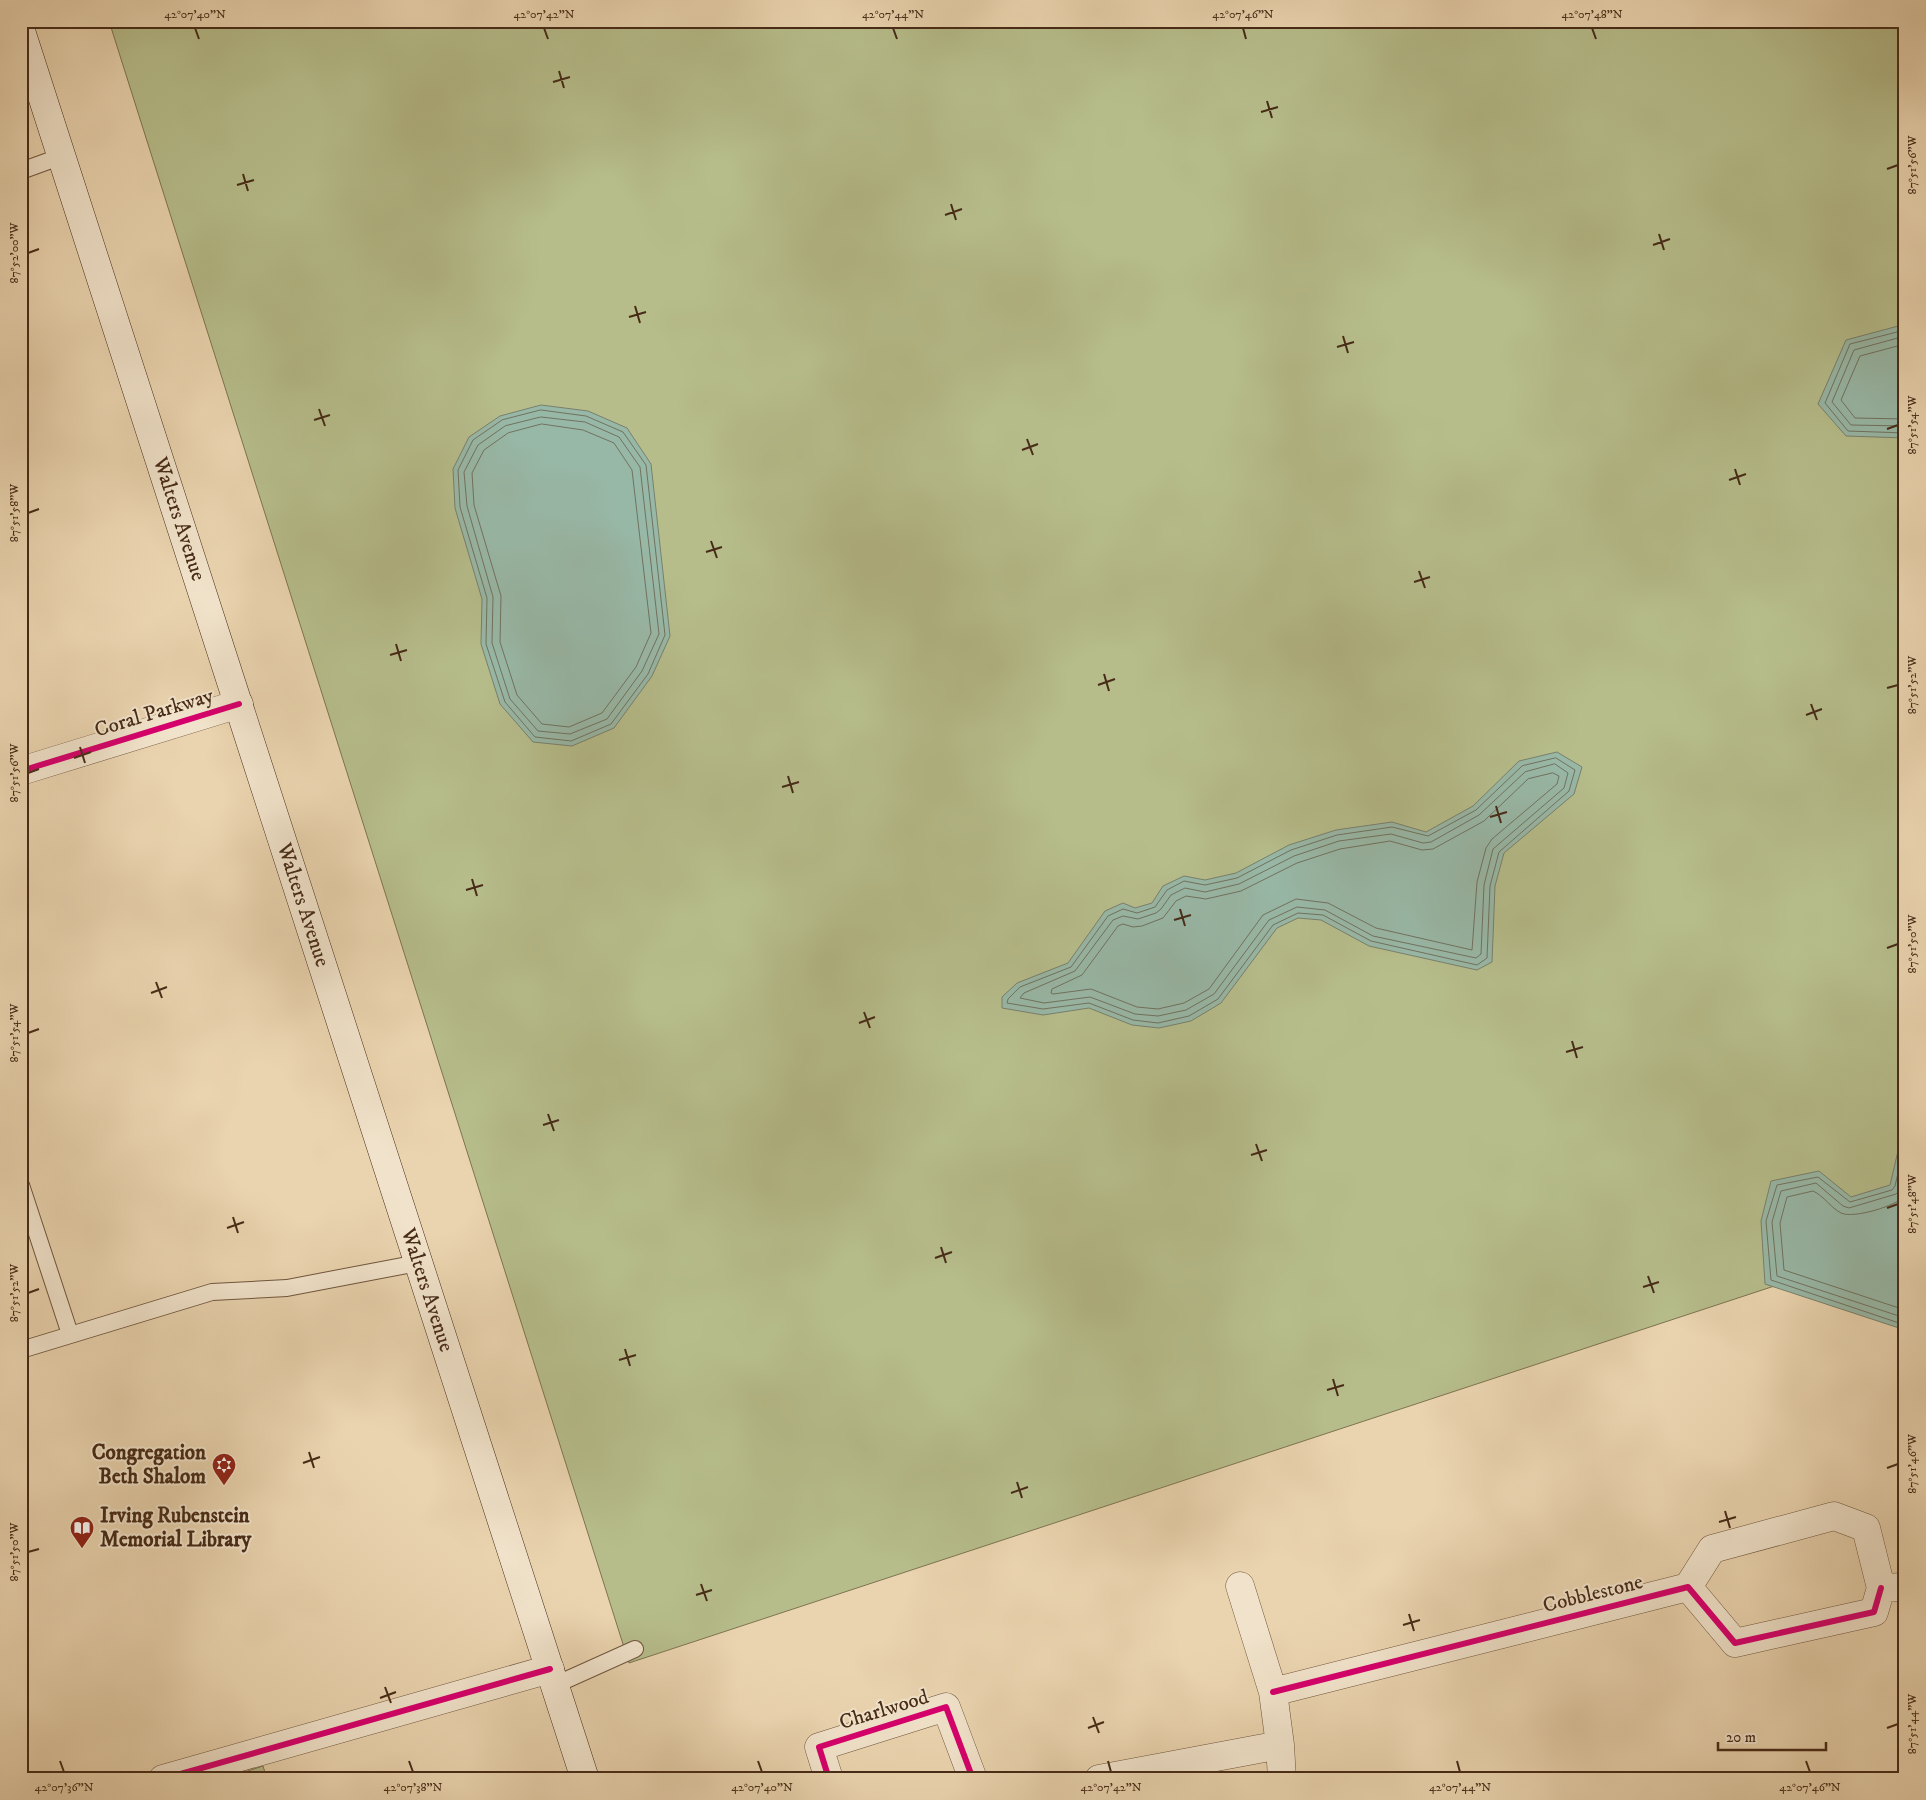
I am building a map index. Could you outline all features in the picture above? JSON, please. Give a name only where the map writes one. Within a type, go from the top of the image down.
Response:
[{"type":"street","name":"Walters Avenue","points":[[21,31],[585,1779]]},
{"type":"street","name":"Coral Parkway","points":[[21,771],[239,704]]},
{"type":"street","points":[[1834,1516],[1866,1528],[1893,1587],[1874,1612],[1735,1642],[1688,1587],[1712,1549],[1834,1516]]},
{"type":"street","points":[[1240,1586],[1273,1692],[1280,1745],[1282,1779]]},
{"type":"street","name":"Cobblestone","points":[[1273,1692],[1688,1587]]},
{"type":"street","points":[[163,1779],[552,1677]]},
{"type":"street","name":"Charlwood","points":[[829,1779],[819,1747],[946,1707],[973,1779]]},
{"type":"street","points":[[1099,1779],[1280,1745]]},
{"type":"lane","points":[[21,170],[62,156]]},
{"type":"lane","points":[[21,1185],[70,1334]]},
{"type":"lane","points":[[21,1350],[212,1292],[287,1288],[418,1263]]},
{"type":"lane","points":[[552,1677],[636,1648]]},
{"type":"green space","points":[[109,21],[1905,21],[1905,1243],[629,1663]]},
{"type":"green space","points":[[263,1766],[267,1779],[223,1779]]},
{"type":"water","points":[[1902,325],[1905,326],[1905,438],[1846,436],[1818,404],[1846,340]]},
{"type":"water","points":[[541,405],[588,411],[627,428],[651,464],[670,636],[652,676],[614,728],[572,746],[533,742],[500,704],[481,644],[482,599],[455,508],[453,469],[469,437],[500,416]]},
{"type":"water","points":[[1557,752],[1582,767],[1574,794],[1504,853],[1495,886],[1492,962],[1477,970],[1369,946],[1321,920],[1298,918],[1277,928],[1221,1003],[1191,1021],[1159,1028],[1132,1025],[1089,1008],[1043,1015],[1002,1008],[1002,997],[1017,983],[1068,963],[1105,911],[1123,903],[1135,908],[1152,903],[1163,886],[1184,876],[1205,880],[1236,873],[1289,845],[1336,830],[1392,822],[1426,832],[1473,806],[1519,761]]},
{"type":"water","points":[[1905,1121],[1905,1330],[1765,1284],[1761,1221],[1771,1181],[1819,1171],[1851,1197],[1890,1185]]},
{"type":"cycle path","points":[[21,771],[239,704]]},
{"type":"cycle path","points":[[1273,1692],[1688,1587],[1735,1643],[1874,1612],[1881,1588]]},
{"type":"cycle path","points":[[163,1779],[550,1669]]},
{"type":"cycle path","points":[[829,1779],[819,1747],[946,1707],[973,1779]]},
{"type":"place","name":"Congregation Beth Shalom","points":[[224,1486]]},
{"type":"place","name":"Irving Rubenstein Memorial Library","points":[[82,1549]]}]
